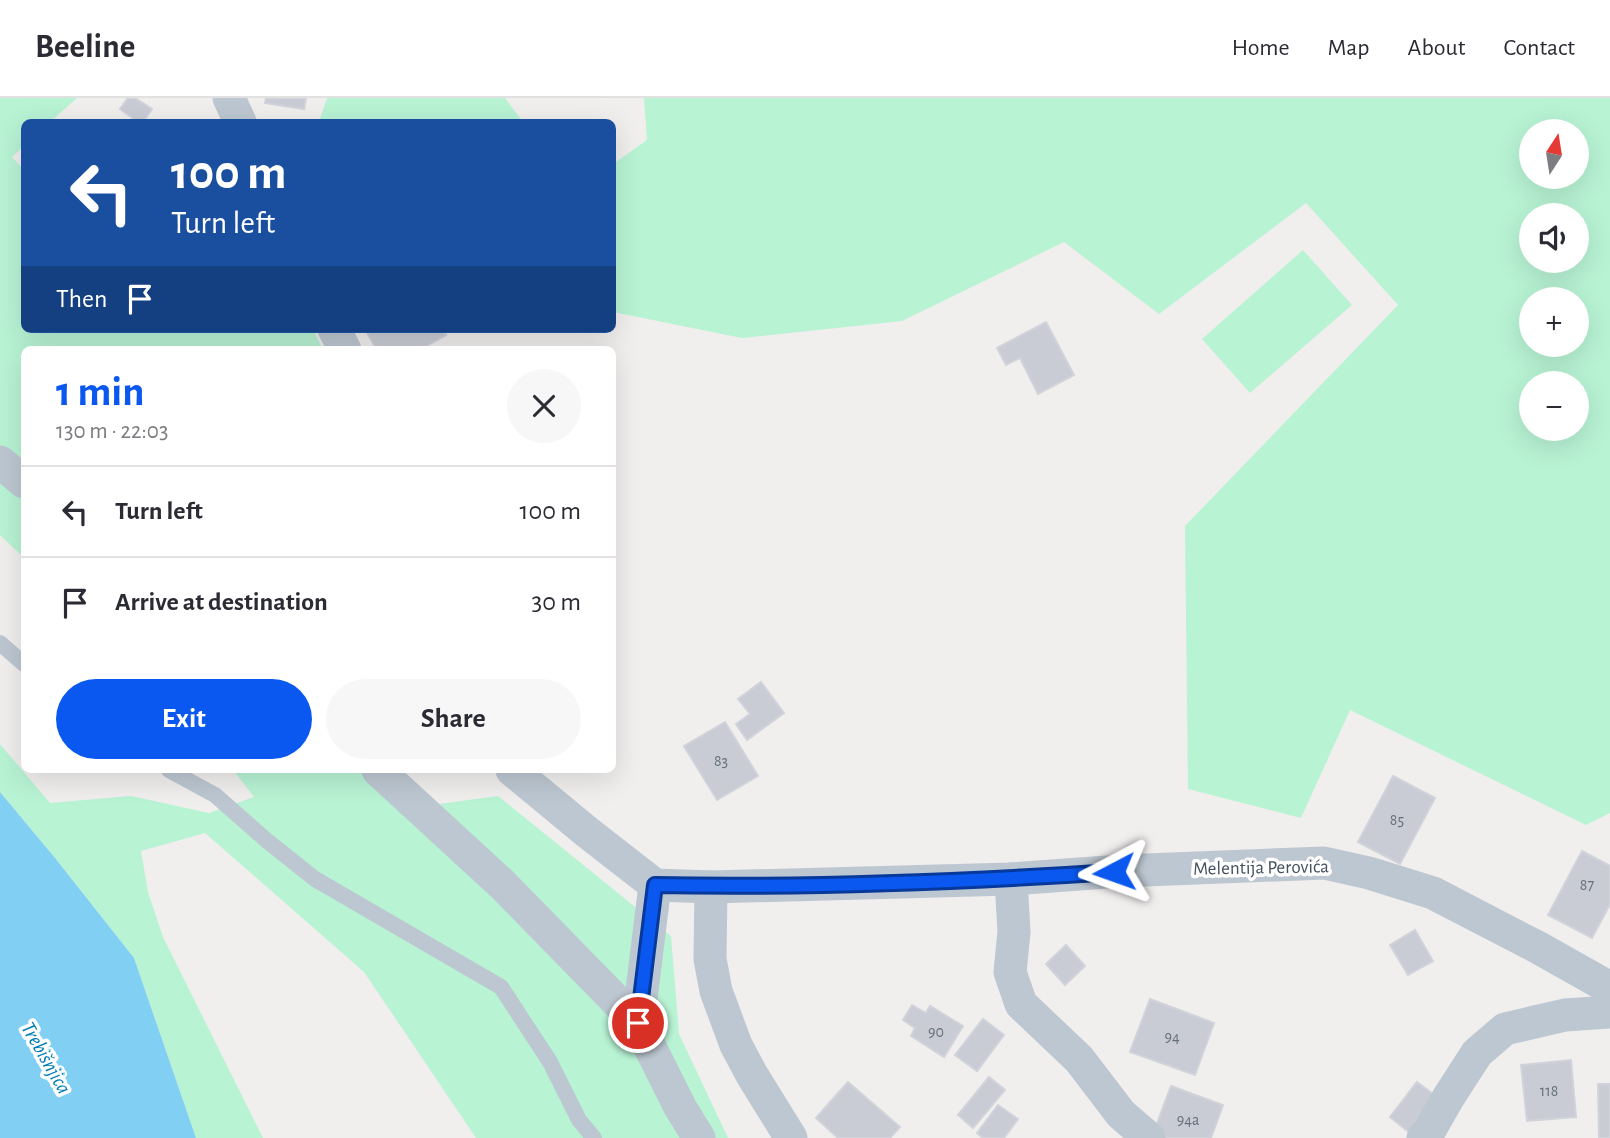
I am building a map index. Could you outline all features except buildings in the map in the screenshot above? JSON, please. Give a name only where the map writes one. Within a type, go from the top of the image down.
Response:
[{"type":"street","points":[[229,98],[239,119]]},
{"type":"street","points":[[0,463],[21,480]]},
{"type":"street","points":[[381,773],[502,884],[638,1023],[680,1107],[699,1138]]},
{"type":"street","points":[[516,773],[655,885],[638,1023]]},
{"type":"street","name":"Melentija Perovića","points":[[655,885],[711,887],[1011,879],[1324,863],[1369,873],[1433,894],[1610,988]]},
{"type":"street","points":[[1011,879],[1014,932],[1010,972],[1021,1004],[1079,1059],[1121,1114],[1149,1138]]},
{"type":"street","points":[[711,887],[710,959],[716,991],[736,1045],[791,1138]]},
{"type":"street","points":[[1423,1138],[1477,1053],[1505,1029],[1565,1015],[1610,1012]]},
{"type":"lane","points":[[0,643],[21,661]]},
{"type":"lane","points":[[175,773],[215,795],[315,879],[501,987],[550,1062],[579,1120],[594,1138]]},
{"type":"green space","points":[[0,98],[77,98],[53,119],[21,119],[21,149],[12,157],[21,167],[21,333],[315,333],[321,346],[21,346],[21,555],[0,535]]},
{"type":"green space","points":[[327,98],[505,98],[521,119],[320,119]]},
{"type":"green space","points":[[644,98],[1610,98],[1610,813],[1586,825],[1350,710],[1301,818],[1188,789],[1185,526],[1398,305],[1306,203],[1159,314],[1064,242],[902,321],[742,338],[616,313],[616,162],[647,140]]},
{"type":"green space","points":[[1303,250],[1352,305],[1250,393],[1202,339]]},
{"type":"green space","points":[[0,744],[21,769],[21,773],[25,773],[50,803],[131,796],[209,813],[254,797],[235,773],[395,773],[432,805],[498,796],[671,936],[679,1034],[728,1138],[476,1138],[364,972],[205,833],[141,851],[148,892],[163,937],[263,1138],[196,1138],[134,958],[0,792]]},
{"type":"water","name":"Trebišnjica","points":[[0,792],[134,958],[196,1138],[0,1138]]},
{"type":"route","points":[[638,1023],[655,885],[711,887],[1011,879],[1114,872]]}]
